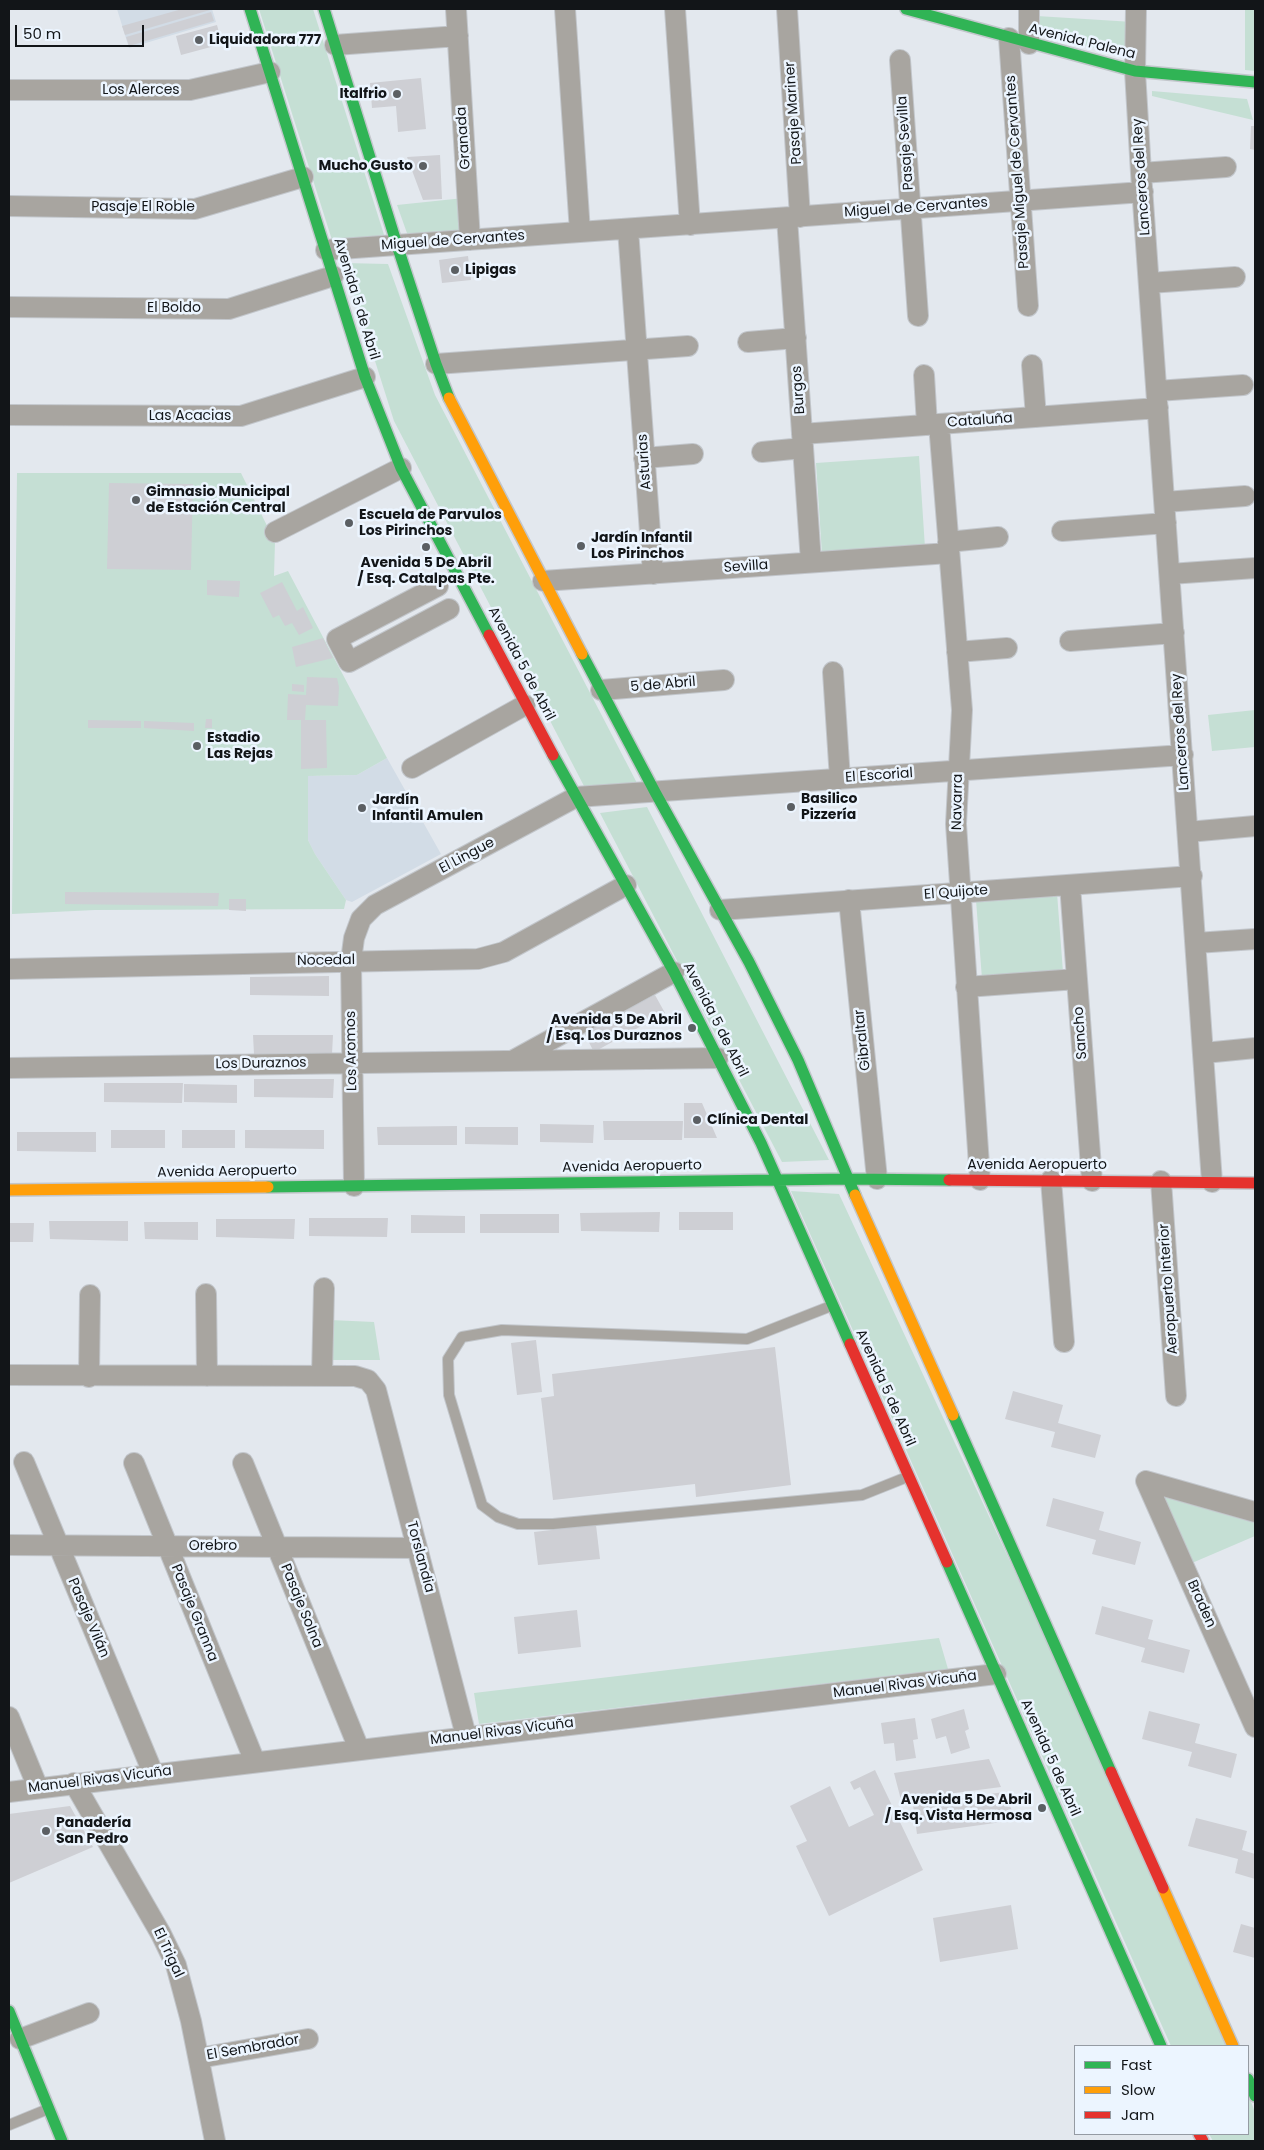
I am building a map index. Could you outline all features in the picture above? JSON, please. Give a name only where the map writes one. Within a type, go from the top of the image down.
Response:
[{"type":"main road","name":"Avenida 5 de Abril","points":[[250,9],[365,377],[401,468],[444,554],[674,972],[760,1143],[1161,2045]]},
{"type":"main road","points":[[324,9],[436,364],[463,430],[655,792],[749,962],[798,1060],[848,1179],[1233,2045]]},
{"type":"main road","name":"Avenida Palena","points":[[914,10],[1029,44],[1135,71],[1255,82]]},
{"type":"main road","points":[[754,1155],[760,1143]]},
{"type":"main road","points":[[734,1180],[746,1168]]},
{"type":"main road","name":"Avenida Aeropuerto","points":[[9,1190],[848,1179],[1255,1183]]},
{"type":"main road","points":[[9,2011],[62,2141]]},
{"type":"main road","points":[[1249,2081],[1255,2096]]},
{"type":"street","name":"Granada","points":[[456,9],[470,240]]},
{"type":"street","points":[[565,9],[580,232]]},
{"type":"street","points":[[675,9],[690,224]]},
{"type":"street","name":"Pasaje Mariner","points":[[787,9],[794,217]]},
{"type":"street","points":[[1029,9],[1029,44]]},
{"type":"street","name":"Lanceros del Rey","points":[[1136,9],[1135,71],[1142,183],[1212,1182]]},
{"type":"street","points":[[335,45],[458,36]]},
{"type":"street","name":"Pasaje Miguel de Cervantes","points":[[1009,38],[1028,306]]},
{"type":"street","name":"Pasaje Sevilla","points":[[900,60],[918,316]]},
{"type":"street","name":"Los Alerces","points":[[9,90],[190,90],[270,72]]},
{"type":"street","name":"Miguel de Cervantes","points":[[326,250],[1020,201],[1142,183],[1226,167]]},
{"type":"street","name":"Pasaje El Roble","points":[[9,206],[195,209],[303,177]]},
{"type":"street","name":"Burgos","points":[[794,217],[796,338],[811,562]]},
{"type":"street","name":"Asturias","points":[[628,229],[653,574]]},
{"type":"street","name":"El Boldo","points":[[9,307],[229,308],[333,276]]},
{"type":"street","points":[[1149,283],[1235,277]]},
{"type":"street","points":[[748,342],[796,338]]},
{"type":"street","points":[[436,364],[688,346]]},
{"type":"street","points":[[1032,365],[1036,417]]},
{"type":"street","name":"Navarra","points":[[924,375],[933,424],[948,547],[962,721],[956,817],[980,1180]]},
{"type":"street","name":"Las Acacias","points":[[9,414],[242,416],[365,377]]},
{"type":"street","points":[[1157,400],[1243,385]]},
{"type":"street","name":"Cataluña","points":[[762,452],[803,441],[933,424],[1036,417],[1157,400]]},
{"type":"street","points":[[644,458],[693,454]]},
{"type":"street","points":[[276,532],[401,468]]},
{"type":"street","points":[[1165,502],[1245,496]]},
{"type":"street","points":[[1062,531],[1166,523]]},
{"type":"street","name":"Sevilla","points":[[543,582],[811,562],[948,547],[998,537]]},
{"type":"street","points":[[444,554],[437,576],[438,586],[449,609],[458,614],[479,618]]},
{"type":"street","points":[[1170,574],[1255,568]]},
{"type":"street","points":[[438,586],[337,638],[349,662],[449,609]]},
{"type":"street","points":[[1070,640],[1174,633]]},
{"type":"street","points":[[957,652],[1007,648]]},
{"type":"street","points":[[833,672],[840,779]]},
{"type":"street","name":"5 de Abril","points":[[601,690],[724,680]]},
{"type":"street","points":[[412,768],[526,705]]},
{"type":"street","name":"El Escorial","points":[[576,797],[1183,755]]},
{"type":"street","name":"El Lingue","points":[[361,919],[375,905],[576,797]]},
{"type":"street","points":[[1188,832],[1255,826]]},
{"type":"street","name":"El Quijote","points":[[720,910],[1192,876]]},
{"type":"street","name":"Nocedal","points":[[9,969],[490,957],[504,952],[626,885]]},
{"type":"street","name":"Sancho","points":[[1070,885],[1092,1181]]},
{"type":"street","name":"Gibraltar","points":[[849,900],[876,1179]]},
{"type":"street","name":"Los Aromos","points":[[354,1186],[351,961],[354,938],[361,919]]},
{"type":"street","points":[[1196,943],[1255,939]]},
{"type":"street","name":"Los Duraznos","points":[[512,1061],[674,972]]},
{"type":"street","points":[[966,986],[1077,979]]},
{"type":"street","points":[[1204,1053],[1255,1048]]},
{"type":"street","name":"Los Duraznos","points":[[9,1068],[718,1058]]},
{"type":"street","points":[[1051,1180],[1064,1342]]},
{"type":"street","name":"Aeropuerto Interior","points":[[1161,1181],[1176,1396]]},
{"type":"street","points":[[9,1375],[89,1377],[322,1376],[324,1288]]},
{"type":"street","points":[[206,1294],[207,1376]]},
{"type":"street","points":[[89,1377],[90,1296]]},
{"type":"street","name":"Torslandia","points":[[322,1376],[355,1376],[368,1380],[376,1390],[466,1736]]},
{"type":"street","name":"Pasaje Vilán","points":[[24,1462],[153,1774]]},
{"type":"street","name":"Pasaje Granna","points":[[134,1463],[255,1762]]},
{"type":"street","name":"Pasaje Solna","points":[[243,1463],[359,1749]]},
{"type":"street","name":"Braden","points":[[1255,1512],[1146,1481],[1255,1727]]},
{"type":"street","name":"Orebro","points":[[9,1545],[417,1548]]},
{"type":"street","name":"Manuel Rivas Vicuña","points":[[9,1792],[996,1674]]},
{"type":"street","points":[[9,1717],[38,1788]]},
{"type":"street","name":"El Trigal","points":[[74,1783],[176,1965],[185,1993],[215,2141]]},
{"type":"street","points":[[20,2039],[89,2013]]},
{"type":"street","name":"El Sembrador","points":[[199,2058],[308,2039]]},
{"type":"lane","points":[[832,1305],[747,1339],[502,1330],[462,1337],[448,1359],[449,1395],[482,1504],[498,1517],[518,1524],[553,1524],[862,1496],[908,1476]]},
{"type":"lane","points":[[9,2125],[48,2109]]},
{"type":"shaded area","points":[[117,9],[212,9],[216,22],[129,48]]},
{"type":"shaded area","name":"Jardín Infantil Amulen","points":[[387,758],[441,854],[352,902],[346,900],[315,854],[308,840],[308,776],[357,775]]},
{"type":"green space","points":[[259,9],[313,9],[385,238],[332,240]]},
{"type":"green space","points":[[1245,9],[1255,9],[1255,71],[1245,70]]},
{"type":"green space","points":[[1037,16],[1133,22],[1134,56],[1036,35]]},
{"type":"green space","points":[[1152,91],[1247,99],[1253,120],[1152,96]]},
{"type":"green space","points":[[464,198],[465,230],[408,236],[397,205]]},
{"type":"green space","points":[[344,263],[388,264],[435,395],[638,785],[584,786],[394,421]]},
{"type":"green space","points":[[919,456],[925,548],[822,554],[816,463]]},
{"type":"green space","name":"Estadio Las Rejas","points":[[17,473],[241,473],[275,542],[274,576],[288,571],[387,758],[357,775],[308,776],[308,840],[315,854],[346,900],[344,909],[95,910],[12,914]]},
{"type":"green space","points":[[1255,710],[1255,747],[1212,751],[1208,715]]},
{"type":"green space","points":[[647,807],[829,1160],[782,1162],[600,813]]},
{"type":"green space","points":[[1057,893],[1063,972],[982,979],[976,900]]},
{"type":"green space","points":[[791,1191],[839,1194],[1129,1817],[1227,2045],[1171,2045]]},
{"type":"green space","points":[[330,1320],[374,1322],[380,1360],[330,1360]]},
{"type":"green space","points":[[1164,1497],[1255,1523],[1255,1536],[1192,1563]]},
{"type":"green space","points":[[939,1638],[948,1669],[479,1724],[474,1693]]},
{"type":"green space","points":[[1249,2097],[1255,2112],[1255,2141],[1213,2141],[1210,2135],[1249,2135]]},
{"type":"building","points":[[182,9],[210,10],[125,35],[122,26]]},
{"type":"building","points":[[211,12],[214,21],[129,46],[126,37]]},
{"type":"building","name":"Liquidadora 777","points":[[217,25],[222,44],[181,55],[176,36]]},
{"type":"building","name":"Italfrio","points":[[421,78],[426,129],[398,132],[396,106],[372,108],[370,83]]},
{"type":"building","points":[[1251,126],[1255,126],[1255,150],[1250,149]]},
{"type":"building","points":[[440,155],[442,199],[423,200],[407,157]]},
{"type":"building","name":"Lipigas","points":[[468,256],[471,280],[442,283],[439,260]]},
{"type":"building","name":"Gimnasio Municipal de Estación Central","points":[[109,483],[193,484],[191,570],[107,569]]},
{"type":"building","points":[[207,580],[240,581],[239,597],[207,595]]},
{"type":"building","points":[[282,582],[297,611],[303,607],[313,628],[299,635],[292,623],[285,626],[279,615],[273,618],[260,593]]},
{"type":"building","points":[[323,638],[333,658],[296,667],[292,647]]},
{"type":"building","points":[[307,677],[337,678],[339,687],[338,706],[306,705],[305,720],[326,720],[327,768],[301,769],[301,720],[287,720],[288,694],[306,695]]},
{"type":"building","points":[[292,684],[304,685],[304,692],[292,691]]},
{"type":"building","points":[[206,719],[212,719],[212,728],[205,728]]},
{"type":"building","points":[[88,720],[141,721],[141,728],[88,728]]},
{"type":"building","points":[[144,721],[194,723],[194,731],[144,728]]},
{"type":"building","points":[[225,737],[237,737],[237,741],[225,740]]},
{"type":"building","points":[[65,892],[219,893],[218,906],[65,904]]},
{"type":"building","points":[[229,899],[246,899],[246,911],[229,910]]},
{"type":"building","points":[[329,976],[329,996],[250,995],[250,977]]},
{"type":"building","points":[[655,995],[665,1013],[594,1052],[584,1033]]},
{"type":"building","points":[[253,1035],[333,1035],[332,1054],[254,1054]]},
{"type":"building","points":[[254,1079],[334,1079],[333,1098],[254,1097]]},
{"type":"building","points":[[104,1083],[183,1083],[182,1103],[104,1102]]},
{"type":"building","points":[[184,1084],[237,1085],[237,1103],[184,1102]]},
{"type":"building","name":"Clínica Dental","points":[[684,1103],[702,1103],[717,1138],[684,1138]]},
{"type":"building","points":[[603,1121],[683,1121],[682,1140],[604,1140]]},
{"type":"building","points":[[540,1124],[594,1125],[593,1143],[540,1142]]},
{"type":"building","points":[[457,1126],[457,1145],[378,1145],[377,1127]]},
{"type":"building","points":[[465,1127],[518,1127],[518,1145],[465,1144]]},
{"type":"building","points":[[111,1130],[165,1130],[165,1148],[111,1148]]},
{"type":"building","points":[[182,1130],[235,1130],[235,1148],[182,1148]]},
{"type":"building","points":[[245,1130],[324,1130],[324,1149],[245,1148]]},
{"type":"building","points":[[17,1132],[96,1132],[96,1152],[17,1151]]},
{"type":"building","points":[[660,1212],[659,1232],[581,1231],[580,1213]]},
{"type":"building","points":[[679,1212],[733,1212],[733,1230],[679,1230]]},
{"type":"building","points":[[480,1214],[559,1214],[559,1233],[480,1233]]},
{"type":"building","points":[[411,1215],[465,1216],[465,1233],[411,1233]]},
{"type":"building","points":[[309,1218],[388,1218],[387,1237],[309,1236]]},
{"type":"building","points":[[216,1219],[295,1219],[294,1239],[216,1237]]},
{"type":"building","points":[[49,1221],[128,1221],[128,1241],[50,1239]]},
{"type":"building","points":[[144,1222],[198,1222],[198,1240],[145,1239]]},
{"type":"building","points":[[9,1223],[34,1223],[33,1242],[9,1242]]},
{"type":"building","points":[[536,1340],[542,1392],[517,1395],[511,1343]]},
{"type":"building","points":[[775,1347],[791,1485],[696,1497],[695,1484],[553,1500],[541,1398],[554,1396],[552,1374]]},
{"type":"building","points":[[1013,1391],[1063,1405],[1058,1423],[1101,1435],[1095,1458],[1051,1447],[1055,1432],[1005,1419]]},
{"type":"building","points":[[1053,1498],[1104,1512],[1099,1530],[1141,1542],[1135,1565],[1092,1554],[1096,1540],[1046,1526]]},
{"type":"building","points":[[596,1525],[600,1559],[538,1565],[534,1532]]},
{"type":"building","points":[[1102,1606],[1153,1620],[1148,1639],[1190,1650],[1184,1673],[1141,1662],[1145,1648],[1095,1634]]},
{"type":"building","points":[[577,1610],[581,1647],[518,1654],[514,1617]]},
{"type":"building","points":[[964,1709],[969,1729],[965,1731],[970,1748],[951,1754],[946,1736],[936,1739],[931,1719]]},
{"type":"building","points":[[1149,1711],[1200,1724],[1195,1743],[1237,1754],[1231,1778],[1188,1766],[1192,1752],[1142,1739]]},
{"type":"building","points":[[915,1718],[918,1739],[913,1740],[916,1758],[896,1761],[894,1743],[884,1744],[881,1723]]},
{"type":"building","points":[[989,1759],[1001,1787],[901,1800],[894,1773]]},
{"type":"building","points":[[875,1770],[923,1870],[829,1916],[796,1846],[807,1841],[790,1806],[830,1786],[849,1827],[874,1815],[860,1787],[854,1790],[850,1782]]},
{"type":"building","points":[[1004,1792],[1016,1820],[917,1834],[913,1805]]},
{"type":"building","name":"Panadería San Pedro","points":[[70,1806],[93,1847],[9,1883],[9,1814]]},
{"type":"building","points":[[1196,1818],[1247,1831],[1242,1850],[1255,1854],[1255,1879],[1235,1873],[1238,1859],[1188,1846]]},
{"type":"building","points":[[1011,1905],[1018,1949],[940,1962],[933,1918]]},
{"type":"building","points":[[1241,1924],[1255,1928],[1255,1958],[1233,1952]]},
{"type":"traffic: fast","points":[[250,9],[365,377],[401,468],[489,635]]},
{"type":"traffic: fast","points":[[324,9],[397,245],[449,398]]},
{"type":"traffic: fast","points":[[906,9],[1135,71],[1255,82]]},
{"type":"traffic: fast","points":[[582,654],[655,792],[749,962],[798,1060],[855,1195]]},
{"type":"traffic: fast","points":[[553,755],[674,972],[761,1143],[850,1344]]},
{"type":"traffic: fast","points":[[268,1187],[848,1179],[949,1180]]},
{"type":"traffic: fast","points":[[953,1415],[1111,1772]]},
{"type":"traffic: fast","points":[[947,1562],[1161,2045]]},
{"type":"traffic: fast","points":[[9,2011],[62,2141]]},
{"type":"traffic: fast","points":[[1249,2081],[1255,2096]]},
{"type":"traffic: slow","points":[[449,398],[582,654]]},
{"type":"traffic: slow","points":[[9,1190],[268,1187]]},
{"type":"traffic: slow","points":[[855,1195],[953,1415]]},
{"type":"traffic: slow","points":[[1163,1888],[1233,2045]]},
{"type":"traffic: jam","points":[[489,635],[553,755]]},
{"type":"traffic: jam","points":[[949,1180],[1255,1183]]},
{"type":"traffic: jam","points":[[850,1344],[947,1562]]},
{"type":"traffic: jam","points":[[1111,1772],[1163,1888]]},
{"type":"traffic: jam","points":[[1200,2135],[1203,2141]]},
{"type":"place","name":"Liquidadora 777","points":[[199,40]]},
{"type":"place","name":"Italfrio","points":[[397,94]]},
{"type":"place","name":"Mucho Gusto","points":[[423,166]]},
{"type":"place","name":"Lipigas","points":[[455,270]]},
{"type":"place","name":"Gimnasio Municipal de Estación Central","points":[[136,500]]},
{"type":"place","name":"Escuela de Parvulos Los Pirinchos","points":[[349,523]]},
{"type":"place","name":"Jardín Infantil Los Pirinchos","points":[[581,546]]},
{"type":"place","name":"Avenida 5 De Abril / Esq. Catalpas Pte.","points":[[426,547]]},
{"type":"place","name":"Estadio Las Rejas","points":[[197,746]]},
{"type":"place","name":"Basilico Pizzería","points":[[791,807]]},
{"type":"place","name":"Jardín Infantil Amulen","points":[[362,808]]},
{"type":"place","name":"Avenida 5 De Abril / Esq. Los Duraznos","points":[[692,1028]]},
{"type":"place","name":"Clínica Dental","points":[[697,1120]]},
{"type":"place","name":"Avenida 5 De Abril / Esq. Vista Hermosa","points":[[1042,1808]]},
{"type":"place","name":"Panadería San Pedro","points":[[46,1831]]}]
